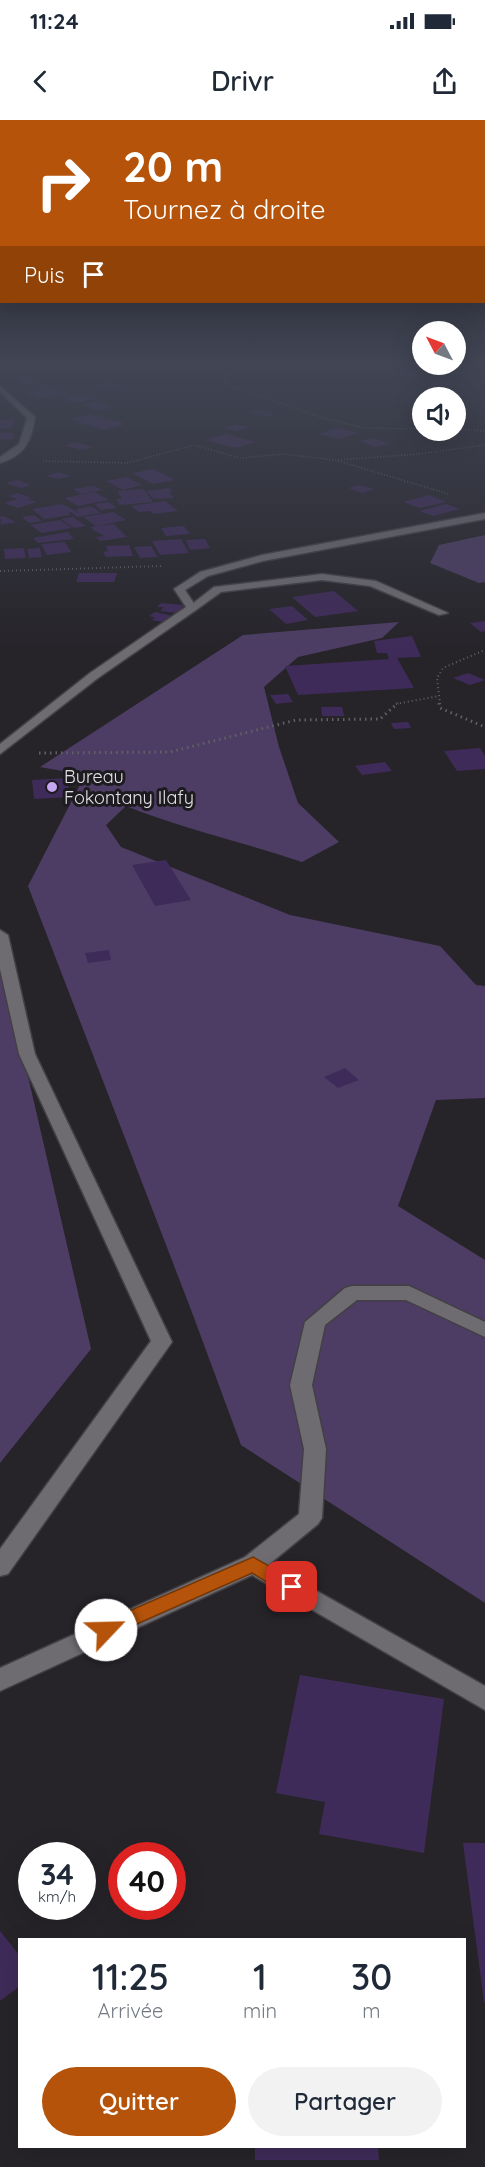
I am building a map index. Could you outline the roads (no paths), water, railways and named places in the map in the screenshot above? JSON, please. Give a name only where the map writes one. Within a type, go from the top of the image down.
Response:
[{"type":"street","points":[[192,608],[179,589],[204,574],[262,558],[485,516]]},
{"type":"street","points":[[0,750],[34,720],[108,664],[218,590],[322,577],[372,583],[443,613]]},
{"type":"street","points":[[0,935],[27,1054],[162,1342],[0,1567]]},
{"type":"street","points":[[0,1680],[253,1564],[310,1518],[315,1449],[301,1385],[315,1322],[352,1293],[409,1293],[485,1330]]},
{"type":"street","points":[[253,1564],[485,1699]]},
{"type":"place","name":"Bureau Fokontany Ilafy","points":[[52,787]]}]
